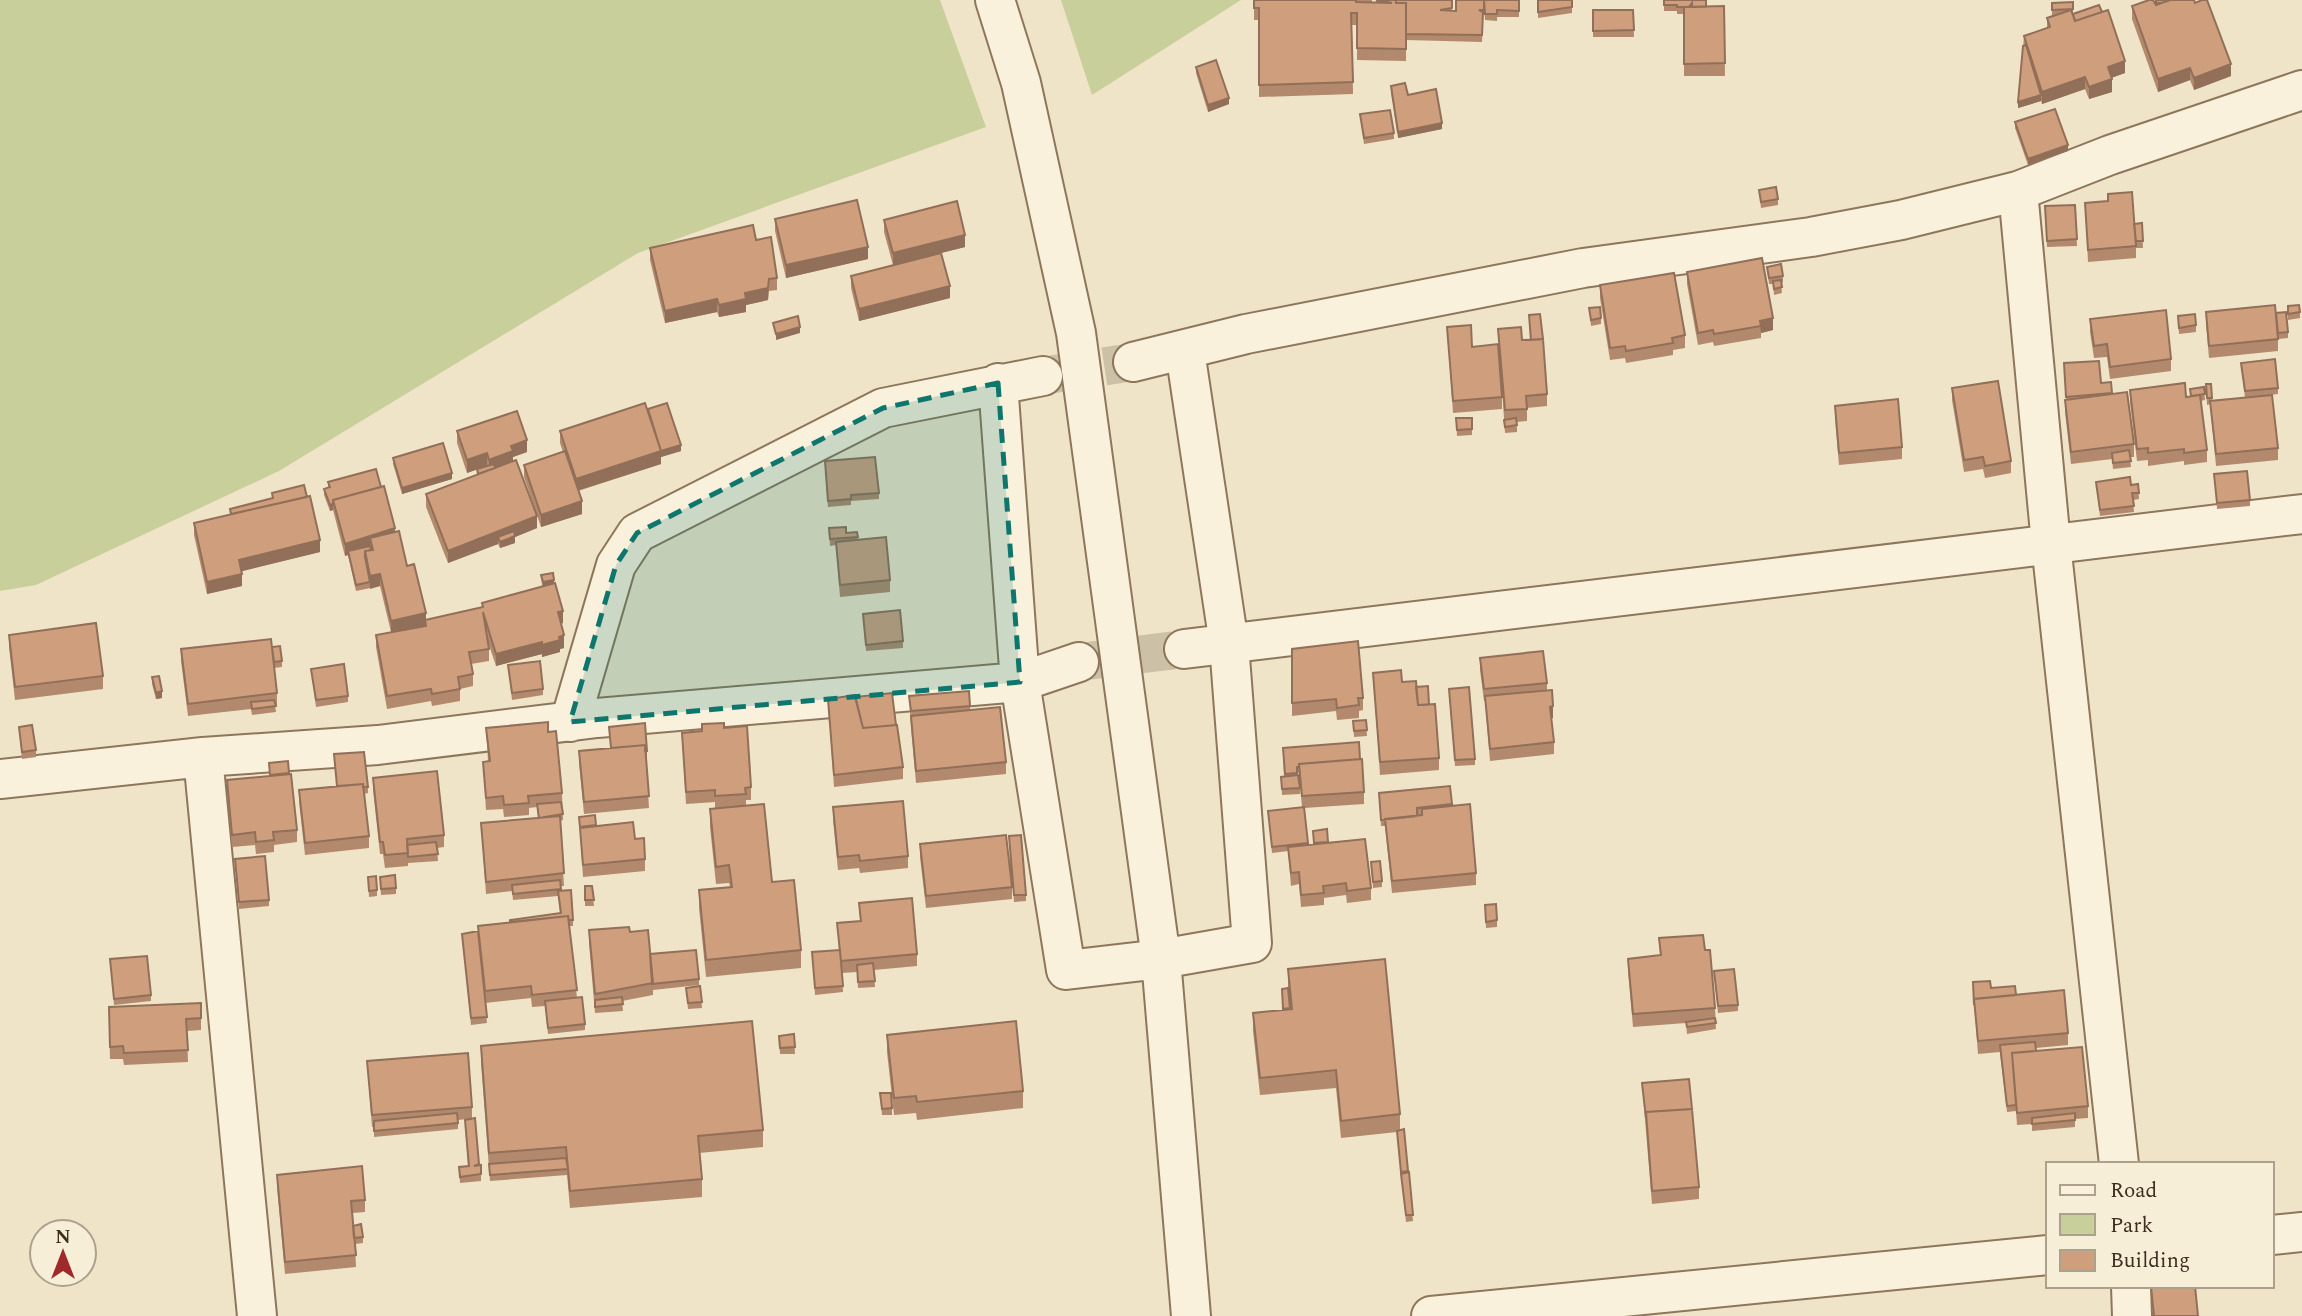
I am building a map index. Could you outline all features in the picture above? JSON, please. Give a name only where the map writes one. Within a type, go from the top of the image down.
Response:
[{"type":"street","points":[[995,0],[1021,83],[1076,333],[1161,959],[1191,1316]]},
{"type":"street","points":[[1133,362],[1246,334],[1583,268],[1811,237],[1900,220],[2018,191],[2110,155],[2302,90]]},
{"type":"street","points":[[2018,191],[2051,544],[2119,1162]]},
{"type":"street","points":[[998,383],[1020,682],[1066,970],[1161,959],[1252,943],[1229,644],[1185,351]]},
{"type":"street","points":[[570,722],[616,565],[637,533],[883,408],[998,383],[1044,376]]},
{"type":"street","points":[[1184,649],[2302,514]]},
{"type":"street","points":[[0,779],[203,757],[378,746],[570,722],[1020,682],[1079,662]]},
{"type":"street","points":[[203,757],[257,1316]]},
{"type":"street","points":[[2274,1235],[2302,1232]]},
{"type":"street","points":[[1431,1316],[2046,1255]]},
{"type":"street","points":[[2131,1288],[2132,1316]]},
{"type":"highlighted area","points":[[998,383],[1020,682],[570,722],[616,565],[637,533],[883,408]]},
{"type":"green space","points":[[0,0],[940,0],[986,127],[638,253],[279,471],[36,585],[0,591]]},
{"type":"green space","points":[[1061,0],[1241,0],[1092,95]]},
{"type":"building","points":[[1254,0],[1356,0],[1392,3],[1376,0],[1396,0],[1396,3],[1406,3],[1406,49],[1357,48],[1357,13],[1351,13],[1353,82],[1259,85],[1259,8],[1254,8]]},
{"type":"building","points":[[1396,0],[1452,0],[1452,8],[1440,10],[1456,11],[1456,0],[1484,0],[1484,10],[1479,10],[1483,12],[1482,35],[1406,34],[1406,3],[1396,3]]},
{"type":"building","points":[[1484,0],[1519,0],[1519,11],[1497,10],[1497,14],[1485,14]]},
{"type":"building","points":[[1538,0],[1572,0],[1572,7],[1538,12]]},
{"type":"building","points":[[1664,0],[1706,0],[1706,7],[1692,7],[1692,3],[1689,7],[1664,5]]},
{"type":"building","points":[[2153,0],[2156,5],[2170,0],[2194,0],[2195,3],[2207,0],[2231,64],[2194,78],[2190,68],[2158,79],[2132,6]]},
{"type":"building","points":[[2073,2],[2073,9],[2052,10],[2052,3]]},
{"type":"building","points":[[2099,5],[2102,12],[2075,21],[2073,14]]},
{"type":"building","points":[[1724,6],[1725,63],[1684,64],[1684,7]]},
{"type":"building","points":[[1593,10],[1633,10],[1634,30],[1593,31]]},
{"type":"building","points":[[2071,10],[2075,21],[2108,10],[2125,61],[2108,67],[2112,79],[2089,87],[2085,77],[2042,92],[2024,36],[2050,27],[2047,18]]},
{"type":"building","points":[[2026,45],[2041,95],[2018,102],[2023,46]]},
{"type":"building","points":[[1216,60],[1229,98],[1208,105],[1196,67]]},
{"type":"building","points":[[1405,83],[1408,95],[1436,89],[1442,123],[1398,132],[1391,86]]},
{"type":"building","points":[[2055,109],[2068,145],[2028,159],[2015,122]]},
{"type":"building","points":[[1390,110],[1394,133],[1364,138],[1360,114]]},
{"type":"building","points":[[1776,187],[1778,199],[1761,202],[1759,190]]},
{"type":"building","points":[[2132,192],[2136,246],[2088,250],[2085,203],[2108,201],[2108,194]]},
{"type":"building","points":[[857,200],[868,247],[786,265],[775,219]]},
{"type":"building","points":[[957,201],[965,235],[893,253],[884,220]]},
{"type":"building","points":[[2075,205],[2077,239],[2047,241],[2045,206]]},
{"type":"building","points":[[2142,223],[2143,241],[2136,241],[2134,224]]},
{"type":"building","points":[[753,225],[756,240],[771,237],[777,278],[769,279],[768,288],[745,293],[746,299],[719,305],[717,299],[665,311],[650,248]]},
{"type":"building","points":[[941,253],[950,286],[859,309],[851,276]]},
{"type":"building","points":[[1762,258],[1773,318],[1760,321],[1761,326],[1714,334],[1713,330],[1698,333],[1687,272]]},
{"type":"building","points":[[1781,264],[1783,276],[1769,278],[1767,267]]},
{"type":"building","points":[[1674,273],[1685,335],[1672,338],[1673,343],[1626,351],[1625,346],[1610,348],[1600,285]]},
{"type":"building","points":[[1781,280],[1782,287],[1774,289],[1773,281]]},
{"type":"building","points":[[2275,305],[2278,339],[2209,346],[2206,312]]},
{"type":"building","points":[[2299,305],[2300,312],[2288,314],[2288,306]]},
{"type":"building","points":[[1600,307],[1601,318],[1591,320],[1589,308]]},
{"type":"building","points":[[2166,310],[2171,359],[2110,367],[2107,344],[2094,346],[2090,319]]},
{"type":"building","points":[[2286,312],[2288,332],[2278,333],[2276,313]]},
{"type":"building","points":[[1540,314],[1543,339],[1531,340],[1529,315]]},
{"type":"building","points":[[2195,314],[2196,325],[2179,328],[2178,316]]},
{"type":"building","points":[[798,316],[800,327],[776,334],[773,323]]},
{"type":"building","points":[[1471,325],[1472,347],[1498,344],[1502,397],[1453,401],[1447,327]]},
{"type":"building","points":[[1521,327],[1522,340],[1543,339],[1547,394],[1526,396],[1527,409],[1505,410],[1498,329]]},
{"type":"building","points":[[2275,359],[2278,388],[2245,391],[2241,363]]},
{"type":"building","points":[[2099,361],[2101,383],[2111,382],[2112,393],[2066,397],[2064,363]]},
{"type":"building","points":[[1998,381],[2011,461],[1985,466],[1983,457],[1964,460],[1952,388]]},
{"type":"building","points":[[2185,383],[2186,397],[2200,395],[2207,450],[2184,453],[2184,449],[2148,453],[2148,448],[2137,449],[2130,390]]},
{"type":"building","points":[[2206,384],[2211,384],[2212,398],[2207,398]]},
{"type":"building","points":[[2204,387],[2205,394],[2191,396],[2190,389]]},
{"type":"building","points":[[2127,392],[2134,444],[2071,452],[2065,400]]},
{"type":"building","points":[[2272,395],[2278,448],[2216,454],[2210,401]]},
{"type":"building","points":[[1898,399],[1902,447],[1839,453],[1835,406]]},
{"type":"building","points":[[645,403],[661,451],[576,479],[560,431]]},
{"type":"building","points":[[667,403],[681,445],[661,451],[648,409]]},
{"type":"building","points":[[517,411],[527,440],[511,446],[513,451],[489,460],[487,453],[467,460],[457,431]]},
{"type":"building","points":[[1456,418],[1472,418],[1472,429],[1457,430]]},
{"type":"building","points":[[1516,418],[1517,425],[1505,427],[1504,420]]},
{"type":"building","points":[[443,443],[452,473],[402,488],[393,458]]},
{"type":"building","points":[[2129,450],[2131,461],[2113,463],[2112,453]]},
{"type":"building","points":[[565,451],[582,501],[541,515],[524,465]]},
{"type":"building","points":[[875,457],[879,493],[851,495],[851,499],[828,501],[825,461]]},
{"type":"building","points":[[516,460],[537,516],[448,551],[426,494]]},
{"type":"building","points":[[494,464],[495,468],[478,474],[477,469]]},
{"type":"building","points":[[376,469],[381,487],[333,500],[330,505],[324,489],[330,487],[328,482]]},
{"type":"building","points":[[2247,471],[2250,500],[2217,503],[2214,474]]},
{"type":"building","points":[[2130,477],[2131,485],[2138,484],[2139,493],[2132,493],[2134,506],[2100,510],[2096,482]]},
{"type":"building","points":[[304,485],[307,497],[231,514],[230,509],[273,498],[272,493]]},
{"type":"building","points":[[384,486],[395,528],[345,544],[333,500]]},
{"type":"building","points":[[310,496],[320,540],[239,560],[242,574],[207,582],[194,523]]},
{"type":"building","points":[[846,527],[846,533],[857,532],[858,537],[830,539],[829,528]]},
{"type":"building","points":[[399,531],[407,566],[414,564],[426,613],[391,621],[380,574],[370,576],[365,551],[373,550],[370,538]]},
{"type":"building","points":[[514,531],[515,536],[500,542],[498,537]]},
{"type":"building","points":[[886,537],[890,580],[840,585],[836,542]]},
{"type":"building","points":[[370,546],[371,550],[365,551],[365,557],[370,582],[356,585],[348,551]]},
{"type":"building","points":[[553,573],[554,580],[543,582],[541,575]]},
{"type":"building","points":[[555,583],[563,611],[558,612],[564,635],[559,637],[560,640],[496,654],[483,612],[489,649],[469,652],[473,674],[458,677],[460,689],[432,694],[431,689],[387,696],[376,635],[426,626],[425,620],[483,607],[482,603]]},
{"type":"building","points":[[900,610],[903,641],[866,645],[863,614]]},
{"type":"building","points":[[96,623],[103,676],[15,687],[9,635]]},
{"type":"building","points":[[271,639],[277,693],[188,704],[181,649]]},
{"type":"building","points":[[1358,641],[1363,698],[1358,698],[1359,705],[1337,708],[1336,699],[1292,703],[1292,649]]},
{"type":"building","points":[[280,646],[282,661],[274,662],[272,647]]},
{"type":"building","points":[[1543,651],[1547,683],[1484,689],[1480,658]]},
{"type":"building","points":[[540,661],[543,689],[512,693],[508,665]]},
{"type":"building","points":[[344,664],[348,696],[316,700],[311,669]]},
{"type":"building","points":[[1401,670],[1402,682],[1416,681],[1418,705],[1435,704],[1439,758],[1380,762],[1373,673]]},
{"type":"building","points":[[159,676],[162,691],[156,693],[152,677]]},
{"type":"building","points":[[1428,686],[1429,705],[1418,705],[1416,687]]},
{"type":"building","points":[[1469,687],[1475,759],[1455,760],[1449,689]]},
{"type":"building","points":[[1552,690],[1553,706],[1550,707],[1554,742],[1490,749],[1485,696]]},
{"type":"building","points":[[969,691],[970,706],[911,711],[909,696]]},
{"type":"building","points":[[892,693],[896,725],[863,728],[855,697]]},
{"type":"building","points":[[855,695],[863,728],[897,725],[903,767],[834,775],[828,699]]},
{"type":"building","points":[[274,700],[276,706],[252,709],[251,702]]},
{"type":"building","points":[[1000,707],[1006,762],[916,771],[911,716]]},
{"type":"building","points":[[1366,720],[1367,730],[1354,731],[1353,721]]},
{"type":"building","points":[[548,722],[548,732],[556,731],[562,793],[528,796],[529,803],[504,805],[503,796],[486,798],[483,762],[490,761],[486,728]]},
{"type":"building","points":[[645,723],[647,751],[645,745],[611,748],[609,727]]},
{"type":"building","points":[[724,723],[724,728],[747,726],[751,787],[745,788],[746,794],[715,796],[715,790],[686,792],[682,733],[702,731],[702,724]]},
{"type":"building","points":[[32,725],[36,750],[22,752],[19,727]]},
{"type":"building","points":[[1359,742],[1360,759],[1299,764],[1297,773],[1285,774],[1283,748]]},
{"type":"building","points":[[645,745],[649,796],[584,802],[579,751]]},
{"type":"building","points":[[364,752],[368,787],[363,787],[363,784],[337,786],[334,754]]},
{"type":"building","points":[[1362,759],[1364,792],[1302,796],[1299,764]]},
{"type":"building","points":[[288,761],[289,773],[270,775],[269,763]]},
{"type":"building","points":[[437,771],[444,835],[407,839],[408,853],[385,855],[383,842],[380,842],[373,778]]},
{"type":"building","points":[[291,774],[297,830],[273,832],[274,840],[256,842],[255,832],[232,835],[227,780]]},
{"type":"building","points":[[1298,775],[1300,788],[1282,789],[1281,777]]},
{"type":"building","points":[[363,784],[369,836],[305,843],[299,790]]},
{"type":"building","points":[[1450,786],[1452,804],[1417,808],[1417,816],[1381,820],[1379,793]]},
{"type":"building","points":[[903,801],[908,856],[860,861],[859,855],[838,857],[833,807]]},
{"type":"building","points":[[561,802],[563,814],[539,818],[537,804]]},
{"type":"building","points":[[764,804],[772,882],[794,880],[801,950],[706,960],[699,890],[732,887],[729,865],[716,867],[710,809]]},
{"type":"building","points":[[1470,804],[1476,873],[1392,881],[1385,819],[1422,815],[1422,809]]},
{"type":"building","points":[[1304,807],[1308,843],[1272,847],[1268,811]]},
{"type":"building","points":[[595,815],[596,825],[580,827],[579,817]]},
{"type":"building","points":[[560,816],[564,873],[486,882],[481,823]]},
{"type":"building","points":[[633,822],[635,839],[644,838],[645,859],[583,865],[580,828]]},
{"type":"building","points":[[1327,829],[1328,842],[1314,843],[1313,831]]},
{"type":"building","points":[[1006,835],[1012,887],[926,896],[920,844]]},
{"type":"building","points":[[1021,835],[1026,895],[1014,895],[1009,836]]},
{"type":"building","points":[[1365,839],[1371,888],[1347,891],[1346,883],[1323,886],[1324,893],[1301,895],[1299,872],[1291,873],[1288,847]]},
{"type":"building","points":[[436,842],[438,854],[408,857],[407,845]]},
{"type":"building","points":[[265,856],[269,900],[239,902],[235,859]]},
{"type":"building","points":[[1380,861],[1382,881],[1373,882],[1371,862]]},
{"type":"building","points":[[395,875],[396,888],[381,889],[380,877]]},
{"type":"building","points":[[376,876],[377,890],[369,891],[368,877]]},
{"type":"building","points":[[560,880],[561,889],[513,894],[512,885]]},
{"type":"building","points":[[585,886],[592,886],[594,900],[585,900]]},
{"type":"building","points":[[571,890],[573,920],[569,920],[568,916],[510,922],[561,913],[558,891]]},
{"type":"building","points":[[912,898],[917,954],[841,961],[837,923],[861,921],[859,903]]},
{"type":"building","points":[[1496,904],[1497,920],[1486,922],[1485,905]]},
{"type":"building","points":[[568,916],[577,990],[532,995],[531,986],[485,991],[478,926]]},
{"type":"building","points":[[629,927],[630,932],[648,930],[653,983],[595,994],[589,930]]},
{"type":"building","points":[[478,931],[487,1017],[471,1018],[462,934]]},
{"type":"building","points":[[1703,935],[1705,950],[1710,950],[1715,1008],[1633,1014],[1628,959],[1661,955],[1659,938]]},
{"type":"building","points":[[696,950],[699,979],[652,984],[650,954]]},
{"type":"building","points":[[840,950],[843,986],[815,988],[812,952]]},
{"type":"building","points":[[147,956],[151,995],[114,999],[110,959]]},
{"type":"building","points":[[1385,959],[1400,1114],[1341,1121],[1336,1070],[1260,1078],[1253,1013],[1292,1009],[1288,969]]},
{"type":"building","points":[[873,963],[875,981],[858,982],[857,965]]},
{"type":"building","points":[[1734,969],[1738,1005],[1718,1006],[1714,971]]},
{"type":"building","points":[[1990,981],[1991,988],[2015,986],[2016,995],[1974,999],[1974,1005],[1973,982]]},
{"type":"building","points":[[700,986],[702,1002],[688,1003],[686,988]]},
{"type":"building","points":[[1288,988],[1290,1008],[1283,1009],[1282,989]]},
{"type":"building","points":[[2064,990],[2068,1033],[1978,1041],[1974,999]]},
{"type":"building","points":[[582,997],[585,1024],[548,1028],[545,1001]]},
{"type":"building","points":[[622,997],[623,1004],[595,1007],[595,1000]]},
{"type":"building","points":[[201,1003],[201,1018],[186,1019],[188,1050],[124,1053],[123,1046],[110,1047],[109,1007]]},
{"type":"building","points":[[1715,1018],[1716,1023],[1687,1027],[1686,1022]]},
{"type":"building","points":[[752,1021],[763,1130],[698,1136],[702,1179],[570,1191],[566,1147],[489,1153],[481,1046]]},
{"type":"building","points":[[1016,1021],[1023,1091],[917,1102],[916,1096],[894,1098],[887,1035]]},
{"type":"building","points":[[794,1034],[795,1047],[780,1048],[779,1036]]},
{"type":"building","points":[[2035,1042],[2036,1051],[2012,1053],[2016,1105],[2007,1106],[2000,1045]]},
{"type":"building","points":[[2082,1047],[2088,1106],[2017,1113],[2012,1053]]},
{"type":"building","points":[[468,1053],[472,1107],[372,1115],[367,1061]]},
{"type":"building","points":[[1689,1079],[1692,1109],[1646,1112],[1646,1118],[1642,1083]]},
{"type":"building","points":[[880,1093],[891,1093],[892,1108],[882,1109]]},
{"type":"building","points":[[1692,1109],[1699,1187],[1652,1191],[1646,1112]]},
{"type":"building","points":[[457,1113],[458,1123],[374,1131],[374,1121]]},
{"type":"building","points":[[2075,1113],[2075,1120],[2032,1124],[2032,1118]]},
{"type":"building","points":[[475,1118],[479,1164],[474,1166],[481,1165],[481,1174],[460,1177],[459,1167],[469,1166],[465,1120]]},
{"type":"building","points":[[1404,1129],[1408,1171],[1401,1172],[1397,1131]]},
{"type":"building","points":[[566,1158],[568,1169],[490,1175],[489,1164]]},
{"type":"building","points":[[362,1166],[365,1200],[351,1201],[356,1255],[285,1262],[277,1175]]},
{"type":"building","points":[[1409,1172],[1413,1215],[1406,1215],[1401,1174]]},
{"type":"building","points":[[361,1224],[363,1237],[354,1238],[353,1226]]},
{"type":"building","points":[[2151,1288],[2195,1288],[2198,1316],[2154,1316]]},
{"type":"tunnel","points":[[1048,375],[1133,362]]},
{"type":"tunnel","points":[[1079,662],[1184,649]]}]
